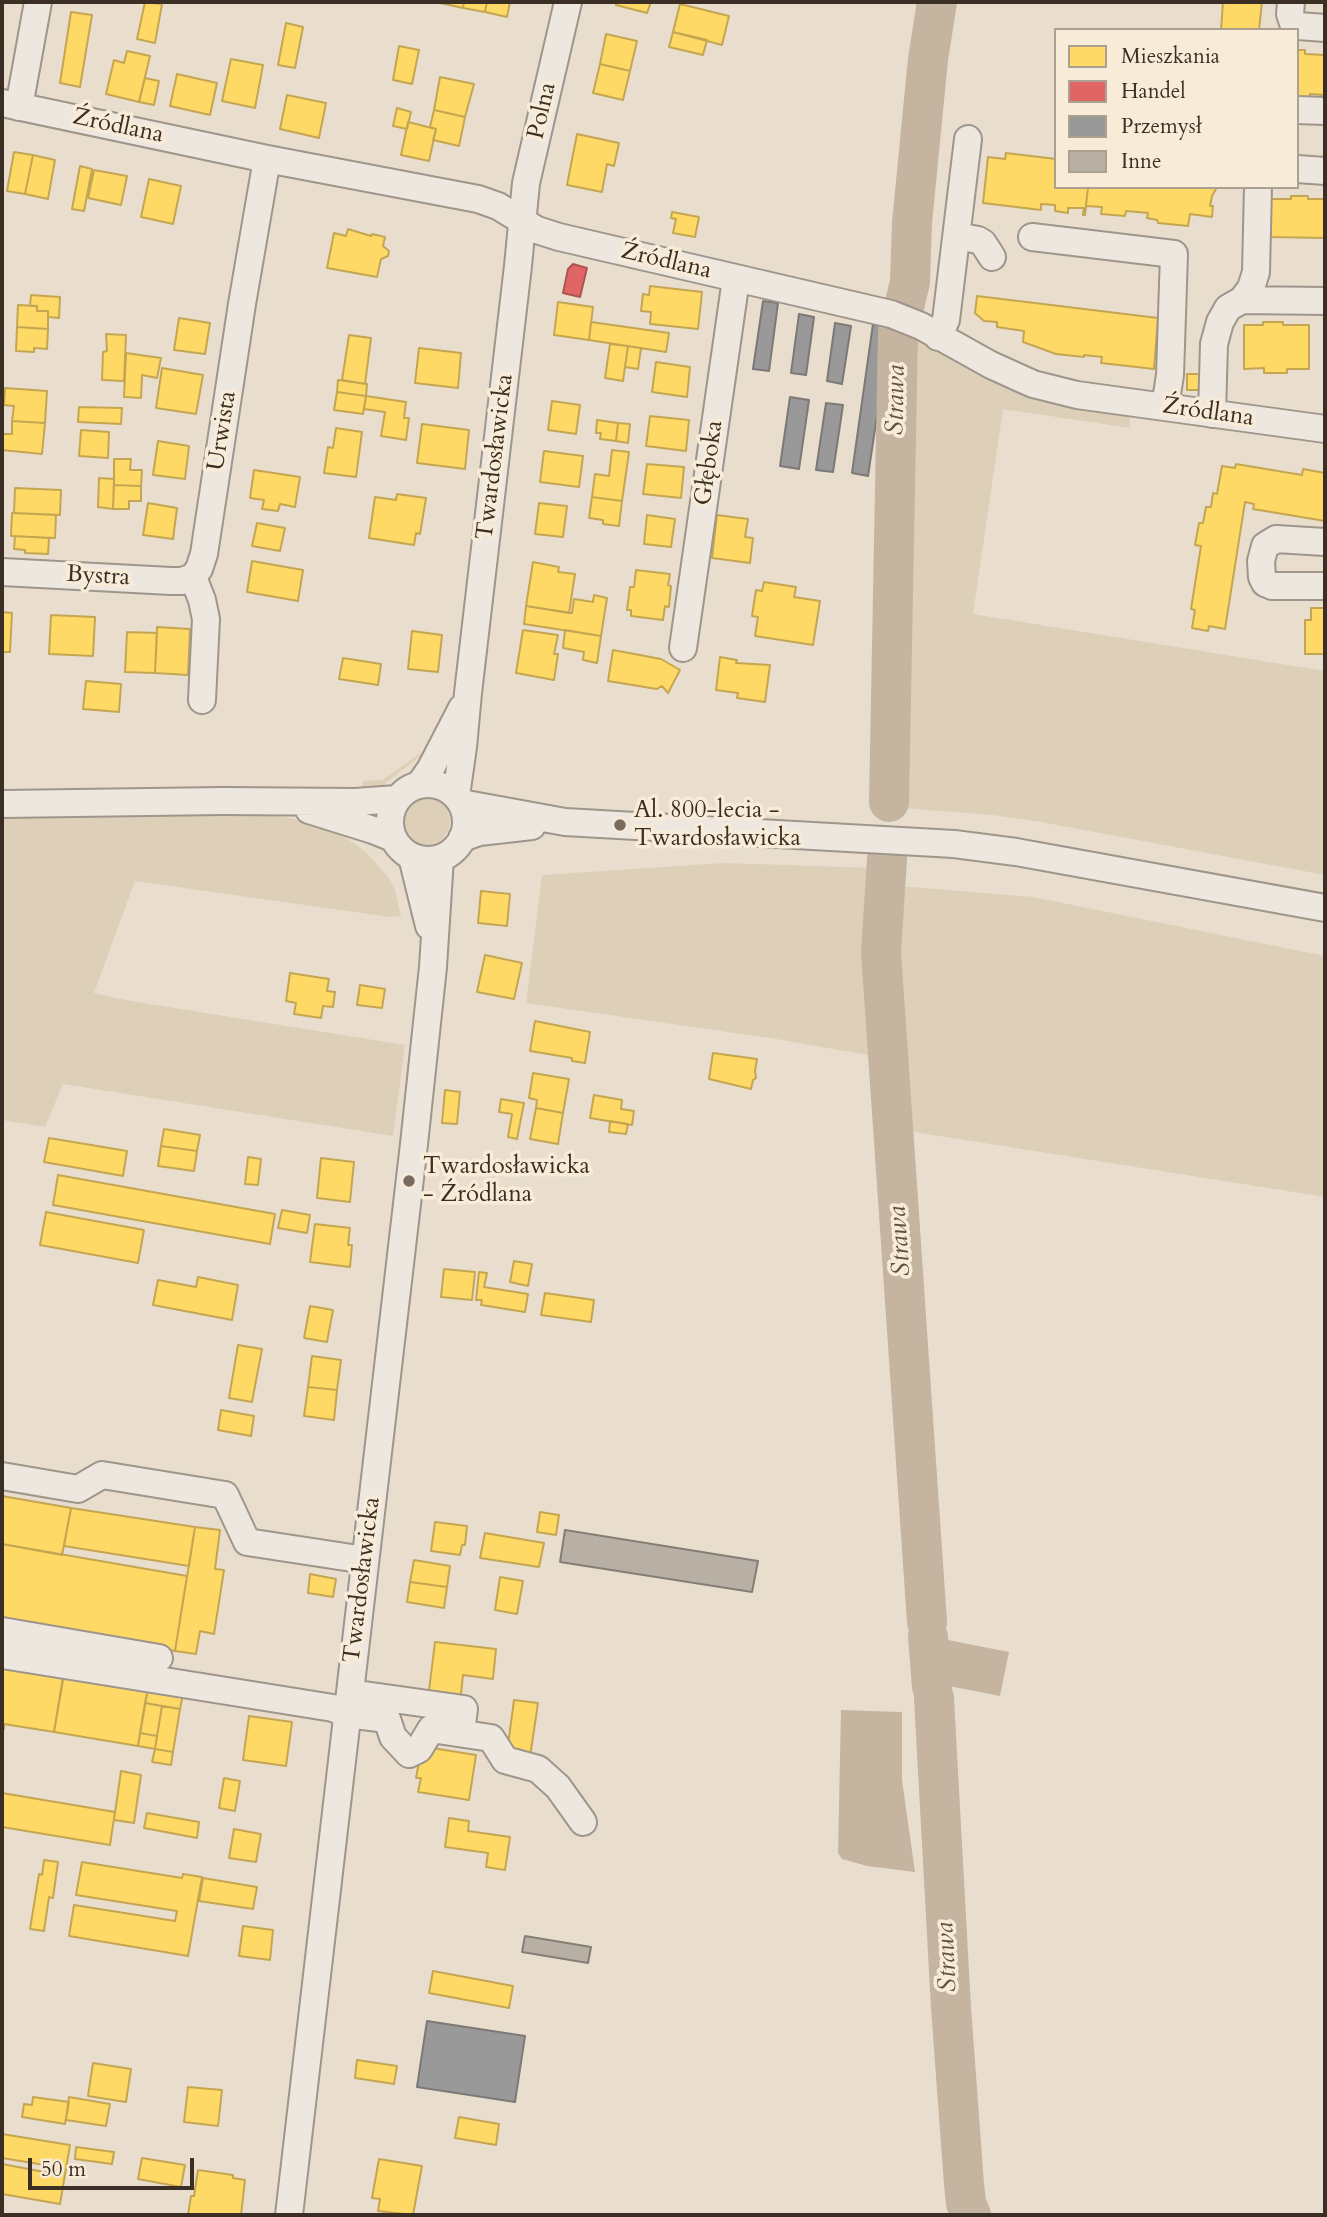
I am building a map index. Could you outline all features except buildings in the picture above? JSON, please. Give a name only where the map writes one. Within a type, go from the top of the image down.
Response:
[{"type":"street","points":[[10,105],[38,2]]},
{"type":"street","name":"Polna","points":[[522,222],[526,183],[568,2]]},
{"type":"street","points":[[1291,2],[1290,14],[1293,23],[1298,26],[1325,28]]},
{"type":"street","name":"Źródlana","points":[[10,105],[267,159],[478,199],[498,206],[537,230],[559,237],[901,317],[1034,384],[1077,395],[1325,429]]},
{"type":"street","points":[[1299,110],[1325,111]]},
{"type":"street","points":[[938,337],[946,320],[968,139]]},
{"type":"street","name":"Urwista","points":[[193,577],[204,554],[267,159]]},
{"type":"street","points":[[1299,169],[1325,171]]},
{"type":"street","points":[[1212,414],[1214,344],[1220,322],[1228,308],[1242,300],[1251,288],[1256,272],[1258,189]]},
{"type":"street","name":"Twardosławicka","points":[[458,800],[522,222]]},
{"type":"street","points":[[957,236],[978,240],[992,257]]},
{"type":"street","points":[[1032,237],[1174,254],[1170,375],[1165,407]]},
{"type":"street","name":"Głęboka","points":[[683,648],[736,278]]},
{"type":"street","points":[[1242,300],[1325,302]]},
{"type":"street","points":[[1325,542],[1276,539],[1265,546],[1261,561],[1262,577],[1265,583],[1272,586],[1325,586]]},
{"type":"street","name":"Bystra","points":[[2,572],[171,581],[193,577]]},
{"type":"street","points":[[193,577],[206,619],[202,700]]},
{"type":"street","name":"Twardosławicka","points":[[420,784],[431,768],[468,693]]},
{"type":"street","points":[[458,800],[466,822],[463,838],[453,850],[440,858],[421,860],[412,857],[403,851],[393,838],[390,815],[397,799],[409,788],[420,784],[440,785],[458,800],[565,822],[954,844],[1016,852],[1325,908]]},
{"type":"street","points":[[2,804],[355,802],[397,799]]},
{"type":"street","points":[[270,802],[312,811],[393,838]]},
{"type":"street","points":[[463,838],[498,829],[565,822]]},
{"type":"street","name":"Twardosławicka","points":[[412,857],[433,944]]},
{"type":"street","name":"Twardosławicka","points":[[289,2215],[421,1083],[433,967],[440,858]]},
{"type":"street","points":[[2,1476],[78,1489],[102,1475],[225,1495],[247,1542],[365,1560]]},
{"type":"street","points":[[2,1631],[159,1658]]},
{"type":"street","points":[[2,1655],[333,1708],[349,1704],[464,1709],[461,1733]]},
{"type":"street","points":[[349,1704],[387,1719],[393,1737],[409,1754],[419,1749],[431,1729],[491,1738],[505,1760],[538,1769],[558,1787],[583,1822]]},
{"type":"shaded area","points":[[912,336],[1012,388],[1050,402],[1130,416],[1130,428],[1003,409],[973,614],[1325,671],[1325,875],[1041,822],[902,808]]},
{"type":"shaded area","points":[[428,750],[382,786],[361,791],[363,781],[382,780]]},
{"type":"shaded area","points":[[415,797],[435,797],[449,811],[449,831],[435,845],[415,845],[401,831],[401,811]]},
{"type":"shaded area","points":[[270,814],[341,829],[341,834],[367,853],[388,877],[395,890],[401,916],[390,917],[135,881],[94,993],[405,1045],[393,1136],[63,1084],[45,1127],[2,1120],[2,815]]},
{"type":"shaded area","points":[[723,863],[878,868],[875,910],[879,1057],[776,1039],[526,1003],[542,875]]},
{"type":"shaded area","points":[[900,886],[1033,897],[1325,956],[1325,1197],[908,1131],[894,960]]},
{"type":"shaded area","points":[[943,1639],[1009,1652],[1000,1696],[944,1685]]},
{"type":"shaded area","points":[[841,1710],[902,1712],[902,1780],[915,1872],[867,1866],[842,1859],[838,1853]]},
{"type":"waterway","name":"Strawa","points":[[889,802],[898,332],[910,282],[912,223],[928,59],[937,2]]},
{"type":"waterway","name":"Strawa","points":[[887,859],[881,952],[927,1622]]},
{"type":"waterway","name":"Strawa","points":[[928,1637],[932,1687]]},
{"type":"waterway","name":"Strawa","points":[[934,1698],[951,2008],[964,2184],[966,2203],[971,2215]]},
{"type":"place","name":"Al. 800-lecia - Twardosławicka","points":[[620,825]]},
{"type":"place","name":"Twardosławicka - Źródlana","points":[[409,1181]]}]
